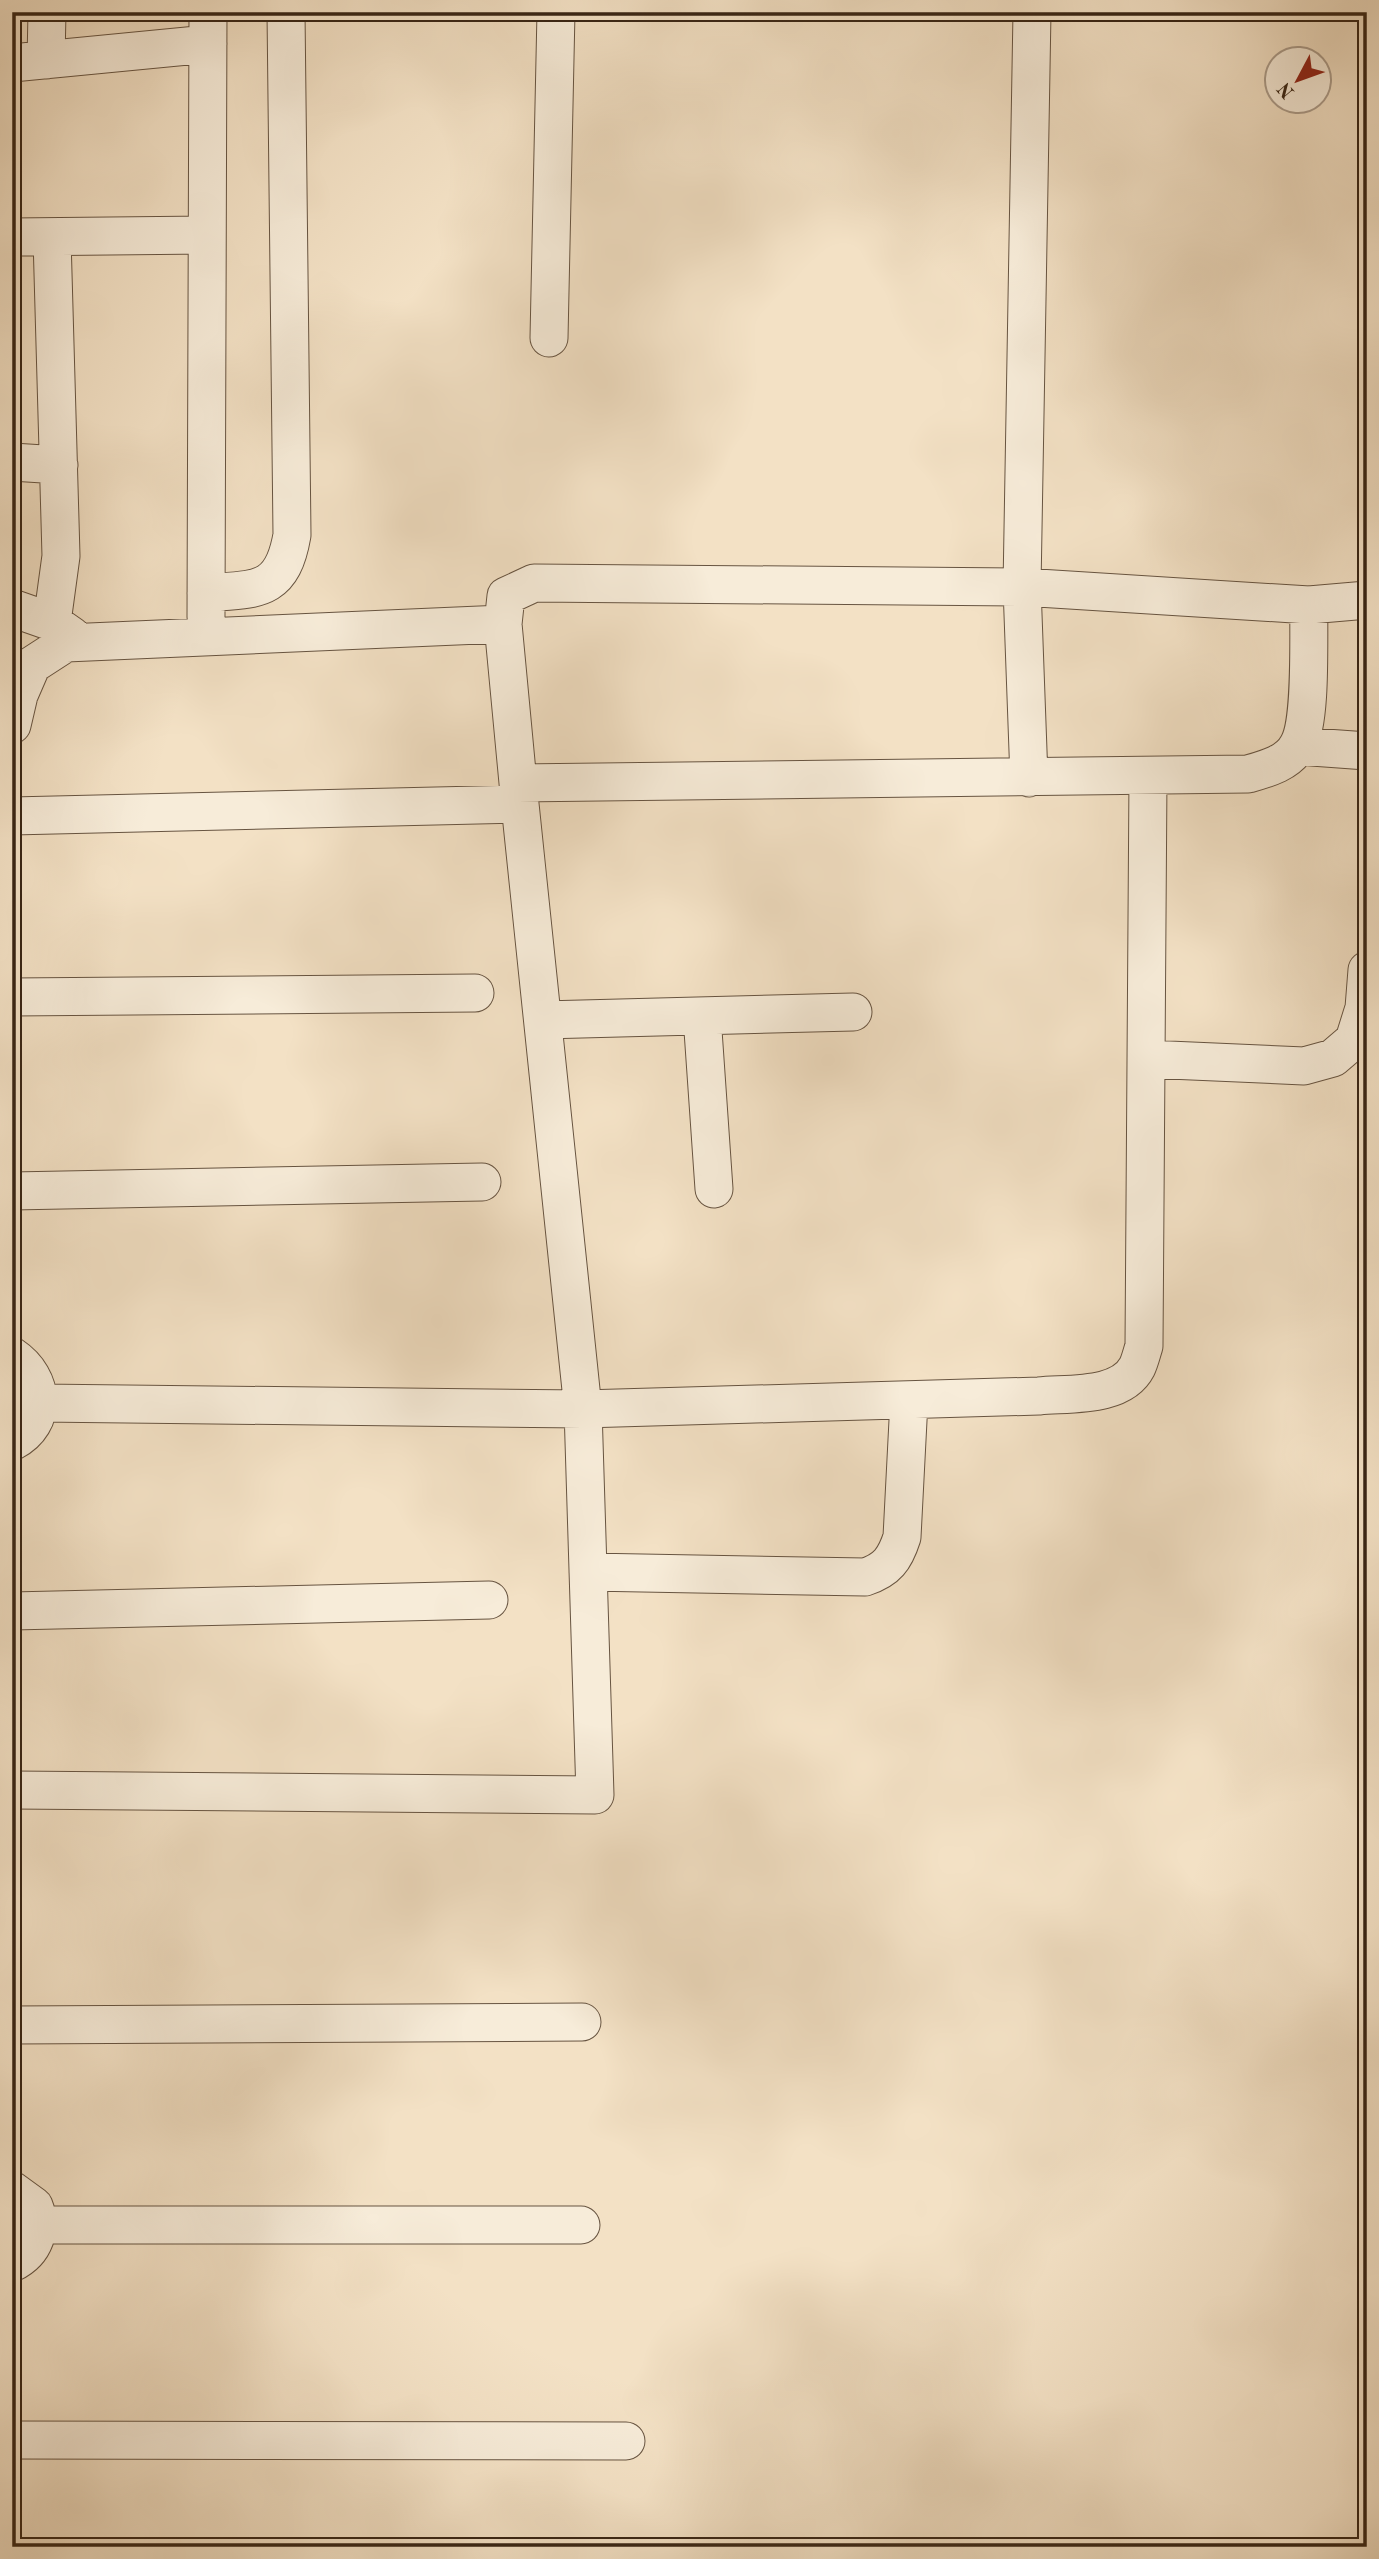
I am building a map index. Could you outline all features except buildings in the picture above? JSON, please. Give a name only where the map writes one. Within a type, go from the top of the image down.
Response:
[{"type":"street","points":[[29,62],[47,12]]},
{"type":"street","points":[[206,593],[261,589],[276,578],[288,561],[292,535],[286,12]]},
{"type":"street","points":[[549,338],[556,12]]},
{"type":"street","points":[[1029,778],[1022,587],[1032,12]]},
{"type":"street","points":[[29,62],[208,28],[206,639]]},
{"type":"street","points":[[12,237],[207,235]]},
{"type":"street","points":[[12,725],[19,695],[32,665],[66,643],[67,632],[61,556],[52,238]]},
{"type":"street","points":[[12,462],[58,465]]},
{"type":"street","points":[[12,1790],[594,1795],[583,1409],[519,793],[503,624],[506,596],[534,583],[1022,587],[1309,606],[1367,600]]},
{"type":"street","points":[[12,816],[519,793],[1029,778],[1248,775],[1277,765],[1298,746],[1304,718],[1309,606]]},
{"type":"street","points":[[12,608],[67,632],[206,639],[503,624]]},
{"type":"street","points":[[1298,746],[1367,751]]},
{"type":"street","points":[[40,1403],[583,1409],[909,1401],[1105,1390],[1124,1381],[1137,1368],[1144,1346],[1148,777]]},
{"type":"street","points":[[1146,1059],[1304,1066],[1333,1058],[1354,1040],[1364,1008],[1367,970]]},
{"type":"street","points":[[12,998],[475,993]]},
{"type":"street","points":[[543,1020],[853,1012]]},
{"type":"street","points":[[702,1016],[714,1189]]},
{"type":"street","points":[[12,1191],[482,1182]]},
{"type":"street","points":[[12,1356],[29,1373],[38,1390],[40,1403],[31,1427],[12,1443]]},
{"type":"street","points":[[587,1572],[865,1577],[882,1572],[896,1556],[902,1537],[909,1401]]},
{"type":"street","points":[[12,1611],[489,1600]]},
{"type":"street","points":[[12,2025],[582,2022]]},
{"type":"street","points":[[12,2190],[34,2206],[38,2225],[30,2248],[12,2263]]},
{"type":"street","points":[[38,2225],[581,2225]]},
{"type":"street","points":[[12,2440],[626,2441]]}]
